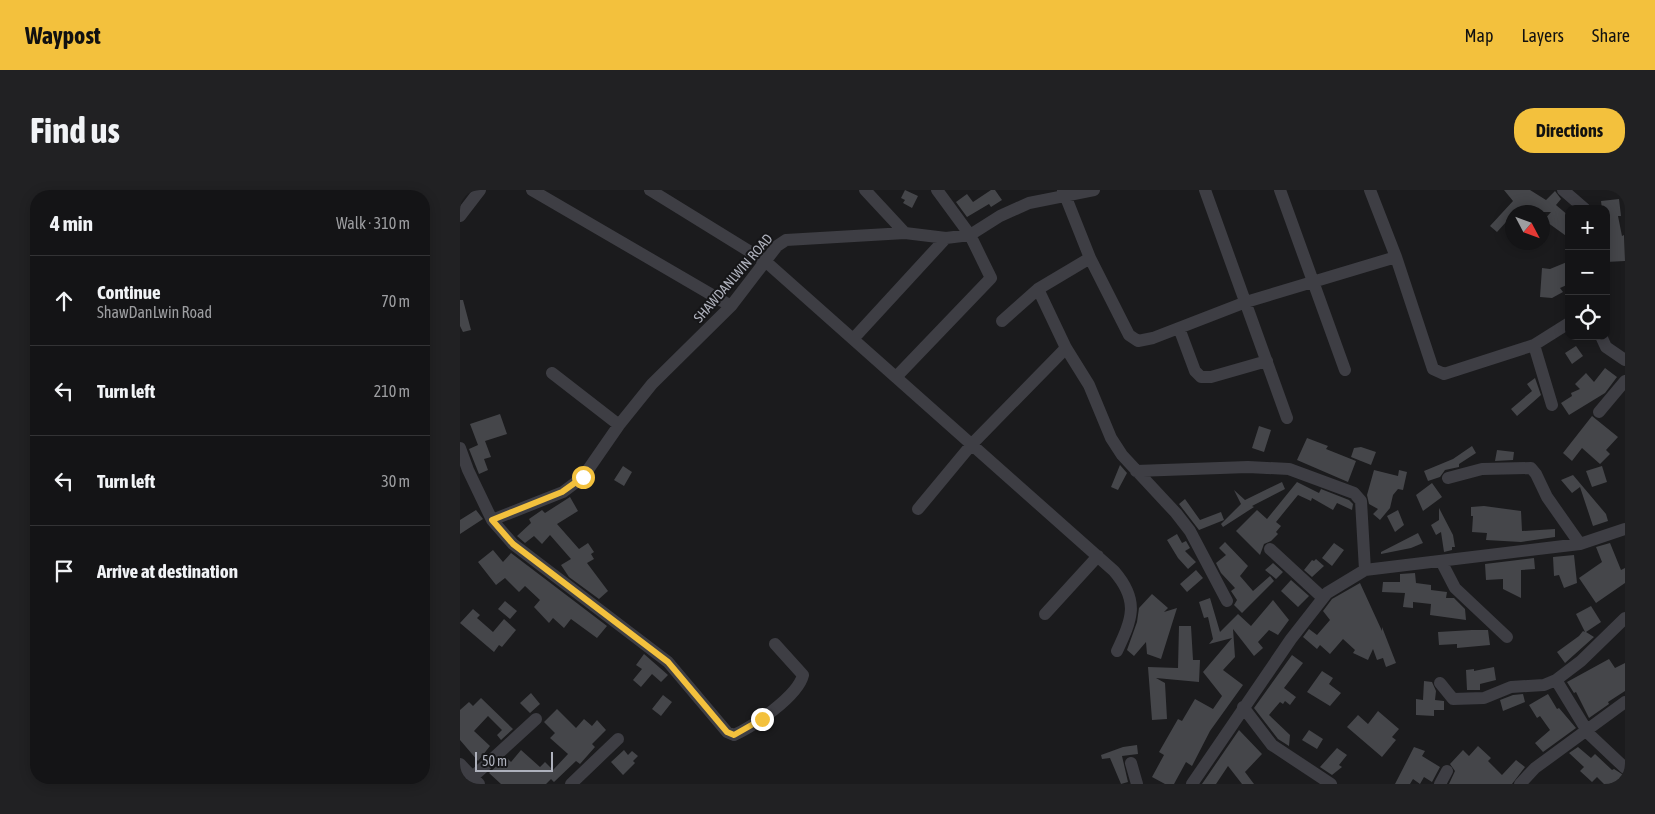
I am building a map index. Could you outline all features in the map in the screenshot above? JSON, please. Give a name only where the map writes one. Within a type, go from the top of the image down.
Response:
[{"type":"street","points":[[460,216],[480,190]]},
{"type":"street","points":[[532,190],[731,306]]},
{"type":"street","points":[[650,190],[765,261],[897,376],[1114,571],[1123,581],[1131,600],[1131,623],[1117,651]]},
{"type":"street","points":[[865,190],[905,233]]},
{"type":"street","points":[[897,376],[991,278],[970,235],[937,190]]},
{"type":"street","name":"SHAWDANLWIN ROAD","points":[[492,520],[562,492],[583,477],[618,425],[652,384],[731,306],[777,246],[786,240],[905,233],[946,238],[970,235],[1000,216],[1029,203],[1063,193],[1094,190]]},
{"type":"street","points":[[1206,190],[1287,418]]},
{"type":"street","points":[[1280,190],[1345,370]]},
{"type":"street","points":[[1370,190],[1396,257],[1433,370],[1437,373],[1444,374],[1534,345],[1565,326]]},
{"type":"street","points":[[1563,190],[1580,205]]},
{"type":"street","points":[[1063,193],[1090,258],[1129,335],[1138,341],[1152,338],[1246,302],[1396,257]]},
{"type":"street","points":[[854,338],[946,238]]},
{"type":"street","points":[[1002,321],[1038,289],[1090,258]]},
{"type":"street","points":[[1038,289],[1066,348],[1089,385],[1111,438],[1136,471],[1176,513],[1190,531],[1227,600]]},
{"type":"street","points":[[1179,328],[1195,371],[1201,377],[1211,377],[1267,361]]},
{"type":"street","points":[[1603,340],[1606,346],[1625,360]]},
{"type":"street","points":[[1534,345],[1552,405]]},
{"type":"street","points":[[918,509],[972,444],[1066,348]]},
{"type":"street","points":[[552,373],[618,425]]},
{"type":"street","points":[[1599,412],[1625,381]]},
{"type":"street","points":[[460,448],[464,471],[492,520],[513,544],[668,662],[727,732],[734,735],[747,729],[762,719],[801,684],[803,675],[775,644]]},
{"type":"street","points":[[1136,471],[1248,467],[1289,469],[1354,493],[1361,501],[1365,570]]},
{"type":"street","points":[[1448,478],[1482,469],[1531,468],[1547,497],[1580,544]]},
{"type":"street","points":[[1192,784],[1243,707],[1327,593],[1365,570],[1580,544],[1624,533]]},
{"type":"street","points":[[1270,549],[1323,598]]},
{"type":"street","points":[[1045,614],[1098,556]]},
{"type":"street","points":[[1441,560],[1456,588],[1507,637]]},
{"type":"street","points":[[1440,684],[1453,699],[1484,698],[1511,687],[1544,685],[1556,680],[1581,661],[1625,618]]},
{"type":"street","points":[[1556,680],[1586,729],[1625,768]]},
{"type":"street","points":[[1520,784],[1535,768],[1625,702]]},
{"type":"street","points":[[1243,707],[1272,745],[1332,784]]},
{"type":"street","points":[[460,764],[472,782],[536,719]]},
{"type":"street","points":[[571,784],[618,738]]},
{"type":"street","points":[[1132,763],[1137,784]]},
{"type":"street","points":[[1440,784],[1447,771]]},
{"type":"building","points":[[905,190],[918,196],[912,208],[903,203],[905,200],[901,198]]},
{"type":"building","points":[[991,190],[995,190],[1002,200],[991,207],[989,204],[967,217],[956,202],[967,194],[973,202]]},
{"type":"building","points":[[1504,190],[1530,190],[1546,200],[1555,191],[1561,199],[1556,205],[1565,213],[1565,235],[1550,224],[1550,205],[1509,205],[1513,201]]},
{"type":"building","points":[[1619,199],[1621,216],[1618,216],[1622,236],[1624,235],[1625,261],[1610,262],[1610,205],[1602,205],[1601,201]]},
{"type":"building","points":[[1505,210],[1505,223],[1497,232],[1490,226]]},
{"type":"building","points":[[1565,263],[1565,286],[1560,288],[1563,292],[1552,298],[1540,297],[1542,268],[1550,269]]},
{"type":"building","points":[[460,300],[463,300],[471,330],[463,332],[460,326]]},
{"type":"building","points":[[1576,346],[1583,356],[1572,364],[1565,353]]},
{"type":"building","points":[[1605,368],[1617,377],[1605,393],[1569,415],[1561,403],[1572,396],[1571,393],[1580,389],[1575,384],[1586,373],[1594,382]]},
{"type":"building","points":[[1535,378],[1541,395],[1517,416],[1511,409],[1532,391],[1527,384]]},
{"type":"building","points":[[500,414],[507,434],[485,441],[491,457],[484,459],[488,470],[479,474],[469,449],[478,445],[470,424]]},
{"type":"building","points":[[1592,416],[1618,437],[1606,450],[1610,454],[1600,464],[1582,448],[1572,461],[1563,453]]},
{"type":"building","points":[[1259,426],[1271,430],[1264,452],[1252,448]]},
{"type":"building","points":[[1307,438],[1328,446],[1326,449],[1356,461],[1348,482],[1297,460]]},
{"type":"building","points":[[1472,446],[1476,453],[1459,464],[1459,467],[1445,470],[1440,477],[1428,481],[1424,471],[1453,459]]},
{"type":"building","points":[[1361,447],[1376,452],[1371,465],[1351,457],[1354,448]]},
{"type":"building","points":[[1497,450],[1514,452],[1513,460],[1495,461]]},
{"type":"building","points":[[1120,465],[1127,473],[1118,490],[1111,487]]},
{"type":"building","points":[[623,466],[632,472],[624,486],[614,480]]},
{"type":"building","points":[[1602,466],[1607,482],[1592,487],[1586,471]]},
{"type":"building","points":[[1374,470],[1398,476],[1399,470],[1407,472],[1403,490],[1398,489],[1393,495],[1390,508],[1380,520],[1373,514],[1378,509],[1369,504],[1367,495]]},
{"type":"building","points":[[1573,475],[1606,514],[1608,521],[1593,526],[1580,487],[1572,493],[1561,480]]},
{"type":"building","points":[[1282,482],[1285,489],[1252,506],[1254,507],[1223,527],[1221,524],[1241,504],[1234,490],[1245,500]]},
{"type":"building","points":[[1297,482],[1319,493],[1321,489],[1349,500],[1353,504],[1352,510],[1337,503],[1333,510],[1312,498],[1311,501],[1298,495],[1276,522],[1281,526],[1276,532],[1278,534],[1271,541],[1264,544],[1260,555],[1236,531],[1257,510],[1267,519]]},
{"type":"building","points":[[1432,483],[1442,497],[1423,511],[1416,495]]},
{"type":"building","points":[[570,497],[578,511],[557,524],[579,549],[588,543],[594,552],[591,554],[594,559],[587,563],[608,591],[599,599],[569,577],[561,565],[571,559],[550,535],[542,544],[534,536],[525,543],[517,536],[531,523],[529,519],[542,510],[545,513]]},
{"type":"building","points":[[1185,499],[1200,520],[1221,512],[1224,520],[1199,530],[1179,504]]},
{"type":"building","points":[[1484,506],[1521,511],[1522,531],[1555,529],[1555,537],[1521,542],[1486,540],[1487,533],[1472,532],[1473,516],[1471,516],[1471,507]]},
{"type":"building","points":[[1439,508],[1453,535],[1455,547],[1444,552],[1441,532],[1436,535],[1431,525],[1439,520]]},
{"type":"building","points":[[476,510],[483,519],[460,534],[460,520]]},
{"type":"building","points":[[1398,510],[1404,525],[1395,532],[1387,516]]},
{"type":"building","points":[[1418,533],[1423,543],[1411,548],[1381,554],[1381,552]]},
{"type":"building","points":[[1177,534],[1182,543],[1186,541],[1190,548],[1185,551],[1196,562],[1188,569],[1178,558],[1167,540]]},
{"type":"building","points":[[1225,542],[1248,566],[1240,576],[1253,591],[1270,576],[1274,581],[1242,613],[1234,605],[1237,600],[1231,591],[1235,588],[1221,573],[1216,563],[1226,555],[1219,548]]},
{"type":"building","points":[[1334,543],[1344,550],[1332,566],[1322,558]]},
{"type":"building","points":[[1610,543],[1621,570],[1625,568],[1625,583],[1596,603],[1579,578],[1602,562],[1596,547]]},
{"type":"building","points":[[493,550],[503,562],[511,553],[607,626],[597,638],[571,619],[564,628],[553,618],[549,623],[534,607],[540,600],[525,586],[519,592],[505,578],[496,585],[478,562]]},
{"type":"building","points":[[1574,555],[1577,583],[1564,588],[1559,575],[1554,576],[1553,557]]},
{"type":"building","points":[[1534,558],[1535,569],[1521,570],[1521,598],[1503,589],[1503,579],[1486,580],[1485,564]]},
{"type":"building","points":[[1316,559],[1324,566],[1312,577],[1304,570],[1312,560]]},
{"type":"building","points":[[1273,563],[1283,572],[1276,579],[1265,570]]},
{"type":"building","points":[[1196,570],[1203,578],[1187,592],[1180,584]]},
{"type":"building","points":[[1415,573],[1416,583],[1431,585],[1431,590],[1447,592],[1446,598],[1454,598],[1465,609],[1466,620],[1430,615],[1431,604],[1413,602],[1413,608],[1403,607],[1405,593],[1382,592],[1383,582],[1400,582],[1400,574]]},
{"type":"building","points":[[1291,580],[1309,596],[1298,607],[1281,591]]},
{"type":"building","points":[[1360,583],[1382,631],[1382,627],[1396,663],[1386,667],[1383,658],[1377,660],[1373,649],[1368,660],[1353,653],[1355,650],[1343,639],[1330,654],[1320,645],[1317,649],[1303,637],[1309,629],[1317,635],[1330,620],[1323,611],[1332,599]]},
{"type":"building","points":[[1152,594],[1168,608],[1164,612],[1177,608],[1161,659],[1147,654],[1146,642],[1134,656],[1127,650],[1137,622],[1139,608]]},
{"type":"building","points":[[1210,598],[1220,632],[1238,614],[1251,626],[1273,600],[1289,620],[1278,635],[1269,630],[1258,642],[1263,648],[1254,656],[1233,629],[1235,657],[1223,670],[1243,685],[1210,731],[1192,766],[1186,762],[1174,784],[1165,784],[1152,777],[1164,755],[1159,752],[1178,719],[1182,721],[1195,699],[1213,709],[1222,696],[1203,672],[1232,638],[1209,644],[1213,639],[1208,617],[1204,618],[1199,602]]},
{"type":"building","points":[[505,601],[517,611],[510,619],[498,609]]},
{"type":"building","points":[[1591,606],[1601,622],[1586,632],[1594,637],[1565,663],[1557,652],[1583,631],[1585,632],[1576,614]]},
{"type":"building","points":[[473,609],[480,615],[477,618],[493,632],[504,619],[516,630],[502,647],[499,645],[494,652],[460,623]]},
{"type":"building","points":[[1179,626],[1191,626],[1193,660],[1200,660],[1199,682],[1156,678],[1165,683],[1167,719],[1152,720],[1148,667],[1178,668]]},
{"type":"building","points":[[1488,630],[1490,645],[1457,648],[1457,644],[1439,645],[1438,632]]},
{"type":"building","points":[[644,654],[668,675],[661,682],[652,674],[641,687],[633,680],[642,669],[636,665]]},
{"type":"building","points":[[1292,655],[1303,663],[1284,688],[1296,697],[1290,705],[1285,701],[1283,704],[1280,702],[1269,715],[1290,735],[1289,746],[1278,739],[1254,708]]},
{"type":"building","points":[[1609,659],[1615,668],[1625,663],[1625,691],[1589,718],[1576,692],[1574,693],[1567,682]]},
{"type":"building","points":[[1494,667],[1496,680],[1480,684],[1480,690],[1467,690],[1466,670],[1474,669],[1474,671]]},
{"type":"building","points":[[1322,671],[1333,678],[1329,684],[1341,693],[1330,706],[1307,692]]},
{"type":"building","points":[[1424,681],[1432,682],[1436,691],[1435,700],[1444,701],[1444,710],[1434,710],[1434,716],[1416,715],[1416,699],[1423,700]]},
{"type":"building","points":[[531,693],[540,704],[530,713],[520,703]]},
{"type":"building","points":[[1523,694],[1525,702],[1503,711],[1500,700],[1513,695]]},
{"type":"building","points":[[1548,694],[1557,709],[1559,708],[1576,728],[1543,752],[1535,743],[1550,730],[1540,716],[1537,718],[1529,705]]},
{"type":"building","points":[[663,695],[672,702],[661,716],[652,709]]},
{"type":"building","points":[[481,698],[513,729],[501,740],[497,735],[502,730],[488,716],[474,731],[490,746],[478,761],[460,740],[460,710],[469,702],[473,706]]},
{"type":"building","points":[[557,709],[576,728],[584,719],[592,726],[597,720],[606,730],[592,744],[595,747],[580,764],[576,761],[554,782],[551,779],[546,784],[501,784],[489,773],[506,757],[511,762],[521,750],[540,767],[545,762],[553,770],[568,754],[550,738],[555,733],[544,722]]},
{"type":"building","points":[[1378,711],[1399,729],[1392,737],[1396,740],[1382,757],[1347,727],[1358,715],[1368,724]]},
{"type":"building","points":[[1239,730],[1262,754],[1245,772],[1254,784],[1242,784],[1228,766],[1216,784],[1202,784]]},
{"type":"building","points":[[1309,730],[1323,739],[1317,749],[1302,740]]},
{"type":"building","points":[[1137,745],[1138,754],[1122,756],[1128,782],[1121,784],[1110,758],[1102,759],[1101,755],[1123,747]]},
{"type":"building","points":[[1478,746],[1491,758],[1488,761],[1502,775],[1516,760],[1525,767],[1512,784],[1449,784],[1455,771],[1450,764],[1463,750],[1469,756]]},
{"type":"building","points":[[1414,747],[1425,751],[1422,756],[1440,767],[1432,782],[1424,777],[1420,784],[1413,779],[1410,784],[1395,784]]},
{"type":"building","points":[[1578,747],[1591,758],[1595,754],[1612,770],[1614,769],[1625,776],[1616,784],[1604,784],[1597,777],[1592,782],[1580,771],[1584,767],[1569,753]]},
{"type":"building","points":[[1337,748],[1347,755],[1339,765],[1342,767],[1332,775],[1320,767]]},
{"type":"building","points":[[624,750],[628,755],[632,751],[638,756],[633,761],[635,763],[623,775],[611,762]]},
{"type":"route","points":[[583,477],[562,492],[492,520],[513,544],[668,662],[727,732],[734,735],[762,719]]}]
